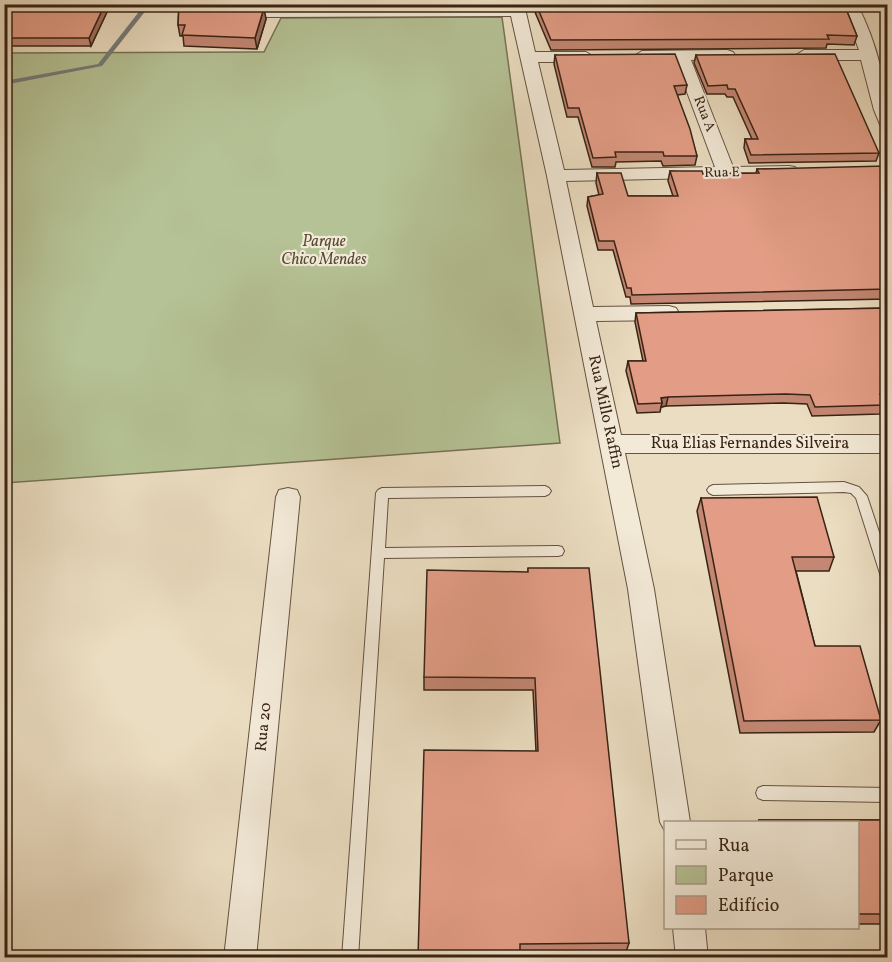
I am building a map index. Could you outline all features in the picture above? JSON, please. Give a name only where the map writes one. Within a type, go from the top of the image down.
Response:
[{"type":"street","points":[[849,4],[868,55],[888,125]]},
{"type":"street","points":[[55,6],[124,5]]},
{"type":"street","points":[[266,12],[517,8]]},
{"type":"street","name":"Rua Millo Raffin","points":[[517,8],[556,176],[641,589],[675,821]]},
{"type":"street","name":"Rua A","points":[[681,55],[726,172]]},
{"type":"street","points":[[622,56],[739,55]]},
{"type":"street","points":[[786,55],[868,55]]},
{"type":"street","points":[[529,57],[599,56]]},
{"type":"street","name":"Rua E","points":[[556,176],[807,170]]},
{"type":"street","points":[[585,314],[690,312]]},
{"type":"street","name":"Rua Elias Fernandes Silveira","points":[[612,444],[888,444]]},
{"type":"street","name":"Rua 20","points":[[240,957],[288,497]]},
{"type":"street","points":[[689,929],[692,957]]},
{"type":"lane","points":[[713,490],[844,488],[855,490],[861,496],[888,580]]},
{"type":"lane","points":[[350,957],[382,493],[544,490]]},
{"type":"lane","points":[[378,552],[558,550]]},
{"type":"lane","points":[[763,793],[888,795]]},
{"type":"green space","name":"Parque Chico Mendes","points":[[502,17],[560,443],[5,483],[5,53],[264,52],[281,18]]},
{"type":"building","points":[[105,4],[89,38],[4,38],[4,5]]},
{"type":"building","points":[[179,4],[260,4],[264,8],[255,38],[182,35],[185,25],[178,25]]},
{"type":"building","points":[[536,4],[844,4],[857,36],[827,35],[829,39],[551,40]]},
{"type":"building","points":[[675,54],[687,85],[674,86],[697,156],[664,156],[663,152],[615,152],[616,157],[593,158],[579,108],[568,108],[555,55]]},
{"type":"building","points":[[835,54],[879,153],[751,155],[745,139],[758,139],[735,89],[728,89],[727,85],[708,86],[696,55]]},
{"type":"building","points":[[886,166],[888,171],[888,289],[632,295],[631,288],[627,288],[614,241],[599,241],[588,197],[603,194],[597,173],[621,173],[628,196],[678,196],[670,171],[702,171],[703,174],[759,173],[757,169]]},
{"type":"building","points":[[888,308],[888,394],[880,394],[884,405],[815,407],[810,395],[786,394],[668,397],[661,398],[662,403],[638,404],[628,361],[646,361],[636,313]]},
{"type":"building","points":[[817,497],[834,557],[792,557],[815,646],[860,646],[881,720],[744,721],[701,498]]},
{"type":"building","points":[[528,568],[589,568],[629,943],[520,944],[520,957],[418,957],[424,750],[538,751],[535,678],[424,677],[427,570],[528,572]]},
{"type":"building","points":[[888,820],[888,914],[859,914],[859,821],[760,821]]},
{"type":"waterway","points":[[4,83],[100,65],[148,4]]}]
